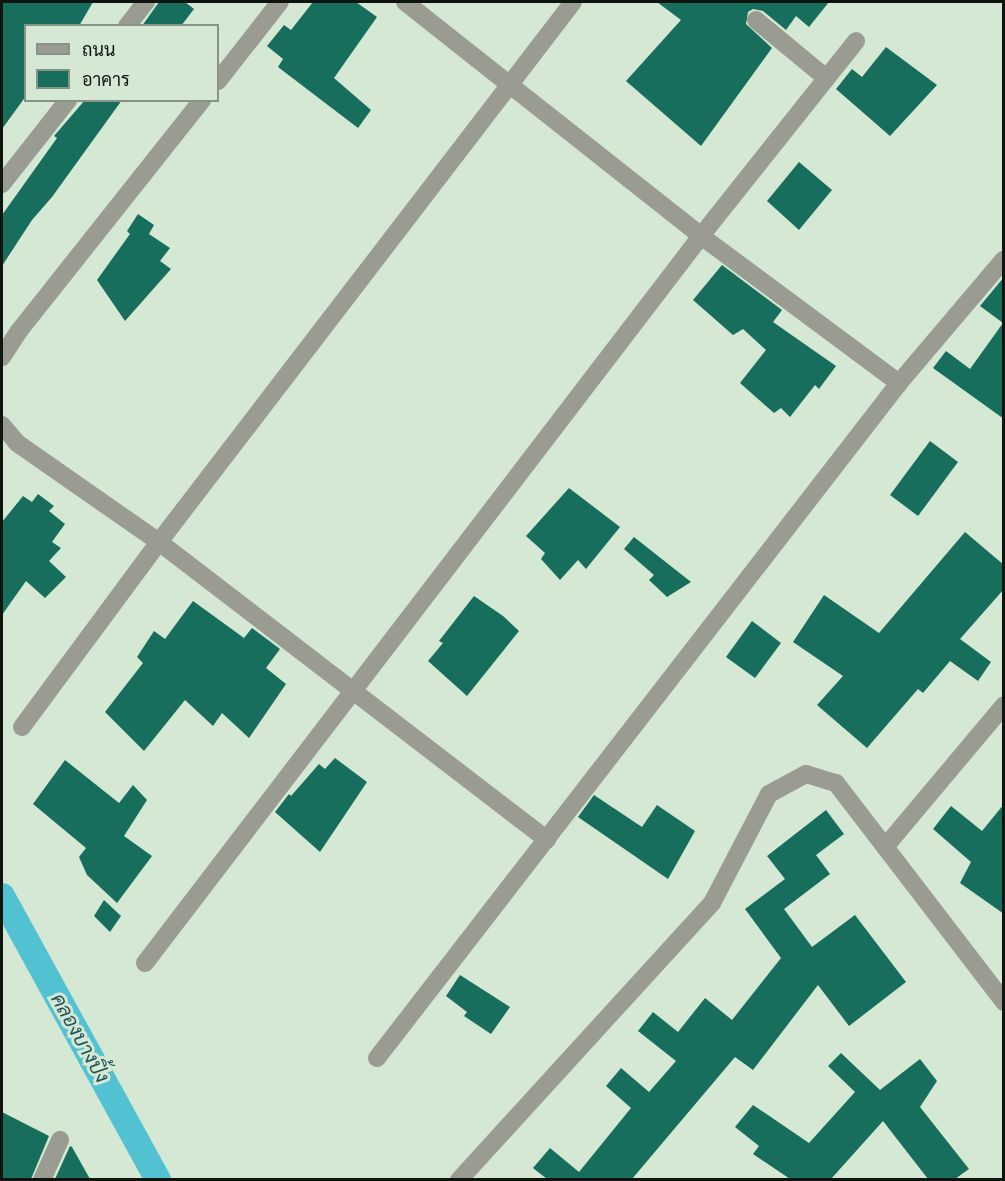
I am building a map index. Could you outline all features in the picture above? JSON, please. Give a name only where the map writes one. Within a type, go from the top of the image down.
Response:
[{"type":"street","points":[[129,24],[146,2]]},
{"type":"street","points":[[219,80],[280,2]]},
{"type":"street","points":[[405,2],[701,236],[899,383]]},
{"type":"street","points":[[22,727],[159,542],[573,2]]},
{"type":"street","points":[[756,20],[826,78]]},
{"type":"street","points":[[145,963],[701,236],[855,41]]},
{"type":"street","points":[[2,184],[66,102]]},
{"type":"street","points":[[2,357],[19,331],[200,102]]},
{"type":"street","points":[[377,1058],[899,383],[1004,259]]},
{"type":"street","points":[[2,425],[17,443],[159,542],[547,840]]},
{"type":"street","points":[[885,847],[1004,705]]},
{"type":"street","points":[[459,1179],[712,903],[769,794],[806,774],[836,783],[1004,1002]]},
{"type":"street","points":[[42,1179],[60,1140]]},
{"type":"building","points":[[2,2],[93,2],[80,24],[24,24],[24,99],[2,129]]},
{"type":"building","points":[[159,2],[185,2],[194,9],[183,24],[143,24]]},
{"type":"building","points":[[313,2],[356,2],[377,17],[334,78],[371,110],[358,128],[278,67],[283,59],[267,46],[284,25],[291,30]]},
{"type":"building","points":[[657,2],[829,2],[809,27],[796,16],[786,30],[763,11],[753,9],[748,12],[746,24],[772,48],[701,146],[626,81],[681,20]]},
{"type":"building","points":[[886,47],[937,85],[890,136],[836,89],[852,69],[862,77]]},
{"type":"building","points":[[83,102],[121,102],[52,197],[32,220],[2,266],[2,215],[57,138],[54,136]]},
{"type":"building","points":[[799,162],[832,190],[799,230],[767,201]]},
{"type":"building","points":[[138,214],[154,225],[149,234],[170,248],[160,261],[171,269],[125,321],[97,280],[130,234],[127,231]]},
{"type":"building","points":[[722,265],[782,310],[773,322],[836,366],[819,389],[815,385],[790,417],[781,408],[774,413],[740,383],[766,350],[743,329],[733,335],[693,300]]},
{"type":"building","points":[[1004,277],[1004,419],[933,368],[946,351],[970,369],[1003,323],[980,306]]},
{"type":"building","points":[[930,441],[958,462],[918,516],[890,495]]},
{"type":"building","points":[[569,488],[620,527],[586,569],[578,560],[560,580],[541,559],[545,553],[526,536]]},
{"type":"building","points":[[38,494],[54,506],[49,511],[65,524],[52,542],[61,548],[49,561],[66,577],[45,598],[26,581],[2,615],[2,522],[23,496],[32,502]]},
{"type":"building","points":[[965,532],[1004,565],[1004,589],[960,639],[991,662],[978,681],[950,661],[923,693],[918,689],[867,748],[817,705],[843,676],[793,642],[824,595],[879,633]]},
{"type":"building","points":[[634,537],[691,582],[667,597],[649,580],[654,575],[624,549]]},
{"type":"building","points":[[474,596],[503,616],[519,631],[467,696],[428,661],[443,643],[439,641]]},
{"type":"building","points":[[193,601],[244,638],[252,628],[280,649],[266,668],[286,684],[249,738],[222,713],[213,726],[185,700],[144,751],[105,712],[143,663],[137,657],[154,631],[165,639]]},
{"type":"building","points":[[752,621],[781,643],[755,678],[726,657]]},
{"type":"building","points":[[335,758],[367,782],[320,852],[275,812],[289,794],[291,796],[319,764],[325,769]]},
{"type":"building","points":[[65,760],[119,803],[133,785],[147,800],[124,836],[152,856],[117,903],[87,875],[79,857],[86,848],[33,804]]},
{"type":"building","points":[[594,795],[642,827],[657,805],[695,831],[668,879],[578,817]]},
{"type":"building","points":[[1004,804],[1004,914],[960,883],[971,862],[933,829],[951,806],[982,831]]},
{"type":"building","points":[[826,810],[844,834],[816,855],[830,874],[784,909],[812,947],[855,915],[906,982],[849,1026],[818,985],[753,1070],[735,1057],[632,1179],[547,1179],[533,1168],[550,1148],[579,1172],[631,1108],[606,1086],[621,1068],[649,1092],[676,1061],[638,1031],[653,1012],[678,1032],[705,998],[732,1020],[781,958],[745,909],[785,879],[767,856]]},
{"type":"building","points":[[104,900],[121,916],[110,932],[94,916]]},
{"type":"building","points":[[460,975],[510,1007],[491,1034],[464,1016],[467,1012],[446,996]]},
{"type":"building","points":[[841,1053],[880,1090],[920,1059],[937,1081],[920,1107],[969,1169],[955,1179],[928,1179],[883,1121],[831,1179],[790,1179],[753,1154],[759,1146],[735,1127],[753,1105],[809,1143],[855,1092],[828,1066]]},
{"type":"building","points":[[2,1112],[49,1136],[31,1179],[2,1179]]},
{"type":"building","points":[[70,1146],[72,1147],[90,1179],[55,1179]]},
{"type":"waterway","name":"คลองบางปิ้ง","points":[[2,896],[158,1180]]}]
